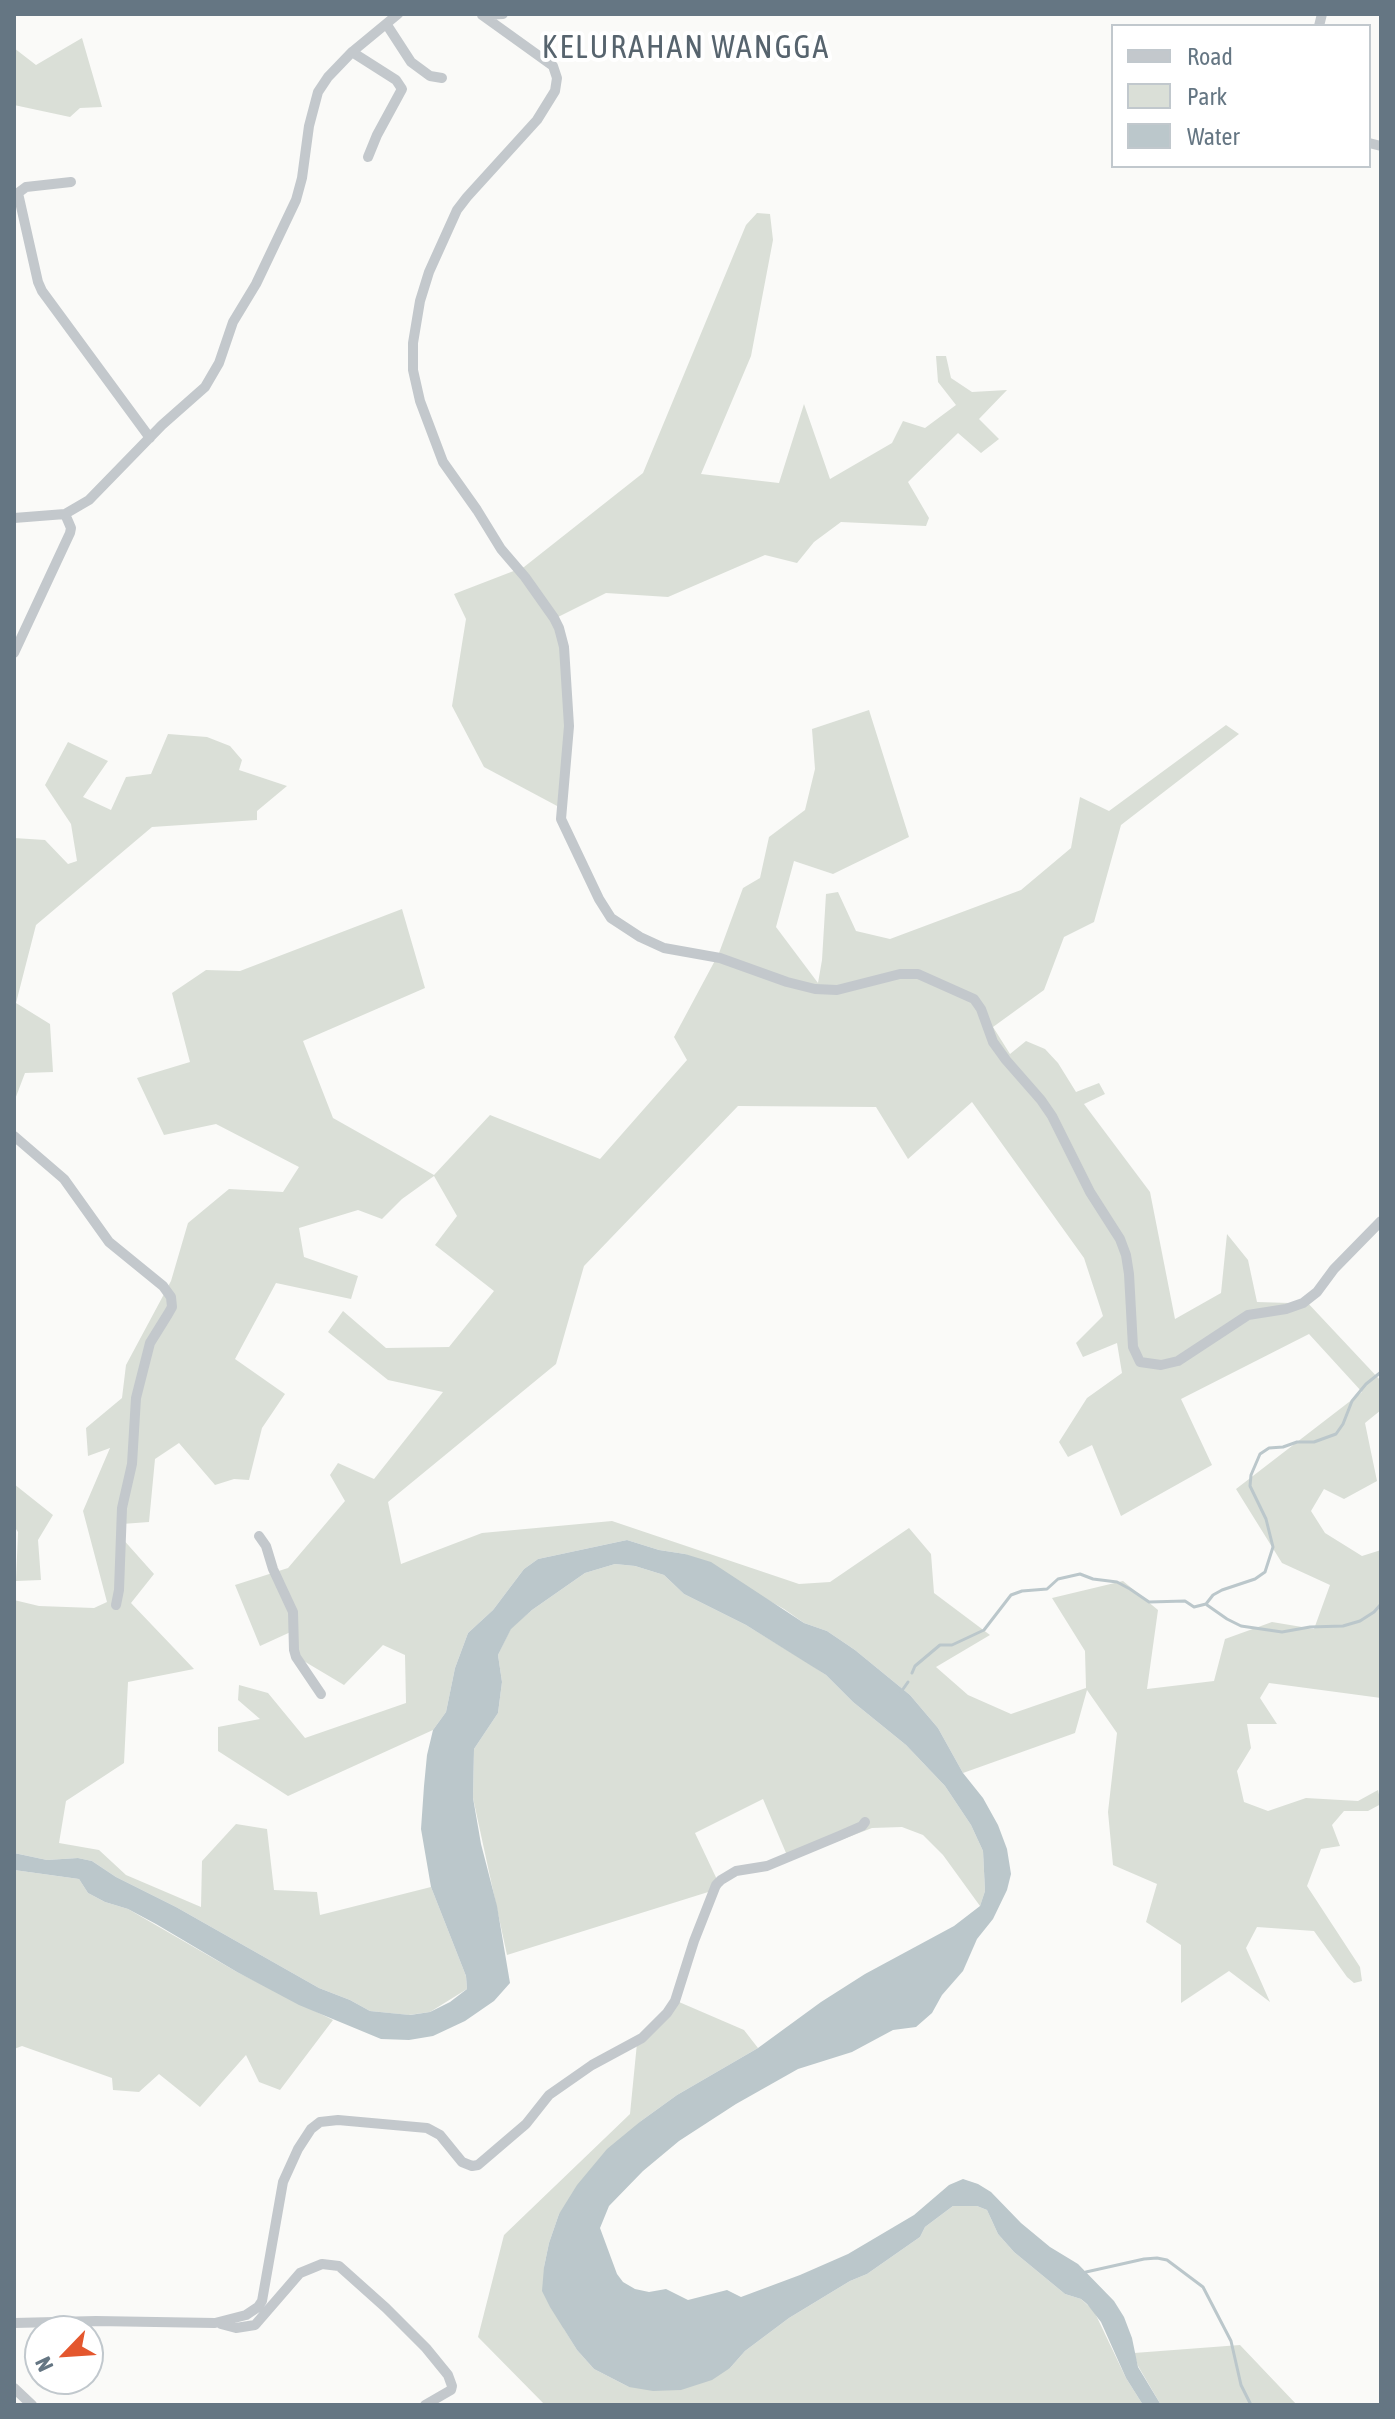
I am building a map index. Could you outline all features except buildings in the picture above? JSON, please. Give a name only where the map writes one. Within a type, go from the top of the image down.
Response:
[{"type":"street","points":[[14,518],[65,514],[92,497],[205,387],[214,374],[233,322],[256,284],[296,200],[318,92],[352,52],[398,14]]},
{"type":"street","points":[[479,15],[503,14]]},
{"type":"street","points":[[479,15],[553,66],[557,78],[555,91],[537,120],[457,210],[429,272],[420,301],[413,343],[413,370],[420,401],[451,477],[559,628],[564,647],[569,726],[561,819],[611,918],[664,948],[720,958],[815,989],[837,990],[900,974],[918,974],[974,999],[993,1042],[1052,1116],[1078,1171],[1120,1239],[1129,1274],[1133,1347],[1140,1362],[1161,1365],[1178,1361],[1248,1315],[1303,1303],[1317,1292],[1334,1269],[1381,1221]]},
{"type":"street","points":[[387,25],[411,62],[430,76],[442,78]]},
{"type":"street","points":[[352,52],[396,80],[402,89],[368,157]]},
{"type":"street","points":[[71,182],[26,187],[18,193],[38,282],[150,438]]},
{"type":"street","points":[[14,653],[70,533],[65,514]]},
{"type":"street","points":[[14,1136],[64,1179],[109,1242],[163,1286],[171,1297],[172,1307],[148,1351],[136,1398],[132,1464],[122,1508],[116,1605]]},
{"type":"street","points":[[259,1536],[293,1612],[296,1657],[321,1694]]},
{"type":"street","points":[[215,2323],[246,2315],[262,2301],[283,2182],[298,2149],[311,2129],[320,2122],[338,2120],[427,2128],[443,2137],[462,2162],[478,2165],[526,2124],[549,2095],[592,2065],[642,2038],[667,2013],[675,2001],[694,1941],[716,1885],[721,1880],[736,1871],[774,1863],[862,1826],[865,1822]]},
{"type":"street","points":[[14,2323],[215,2323],[236,2328],[255,2325],[300,2273],[322,2264],[339,2266],[386,2308],[448,2375],[451,2390],[425,2405]]},
{"type":"street","points":[[14,2388],[32,2405]]},
{"type":"green space","points":[[82,38],[102,107],[80,108],[70,117],[14,105],[14,48],[36,65]]},
{"type":"green space","points":[[757,213],[770,214],[773,240],[751,356],[701,474],[779,483],[804,404],[830,479],[892,443],[903,421],[925,428],[956,405],[938,382],[936,356],[946,356],[951,378],[972,392],[1007,390],[979,419],[999,439],[981,453],[958,433],[908,482],[929,518],[926,526],[841,522],[814,542],[797,563],[765,555],[668,597],[606,593],[556,618],[571,730],[559,807],[484,767],[452,706],[466,619],[454,594],[524,567],[643,473],[746,225]]},
{"type":"green space","points":[[869,710],[909,837],[833,874],[794,861],[776,927],[818,983],[826,894],[838,892],[856,931],[890,939],[1021,890],[1071,848],[1080,797],[1109,811],[1226,725],[1239,734],[1121,825],[1094,922],[1064,937],[1044,990],[993,1027],[1010,1054],[1026,1041],[1045,1049],[1076,1092],[1099,1083],[1105,1094],[1084,1104],[1150,1192],[1175,1319],[1221,1293],[1227,1234],[1248,1260],[1257,1302],[1305,1300],[1381,1381],[1381,1410],[1365,1423],[1377,1481],[1344,1499],[1324,1489],[1311,1511],[1325,1533],[1362,1556],[1381,1550],[1381,1698],[1269,1683],[1260,1698],[1277,1724],[1247,1724],[1251,1748],[1237,1771],[1244,1802],[1268,1811],[1306,1798],[1358,1801],[1378,1790],[1381,1804],[1368,1811],[1344,1811],[1332,1825],[1340,1846],[1321,1849],[1307,1886],[1360,1967],[1362,1981],[1354,1983],[1347,1977],[1314,1931],[1257,1927],[1246,1948],[1270,2002],[1229,1971],[1181,2003],[1181,1945],[1146,1922],[1157,1884],[1113,1865],[1108,1812],[1117,1733],[1087,1690],[1075,1733],[963,1773],[938,1728],[910,1695],[855,1650],[827,1631],[804,1623],[685,1554],[627,1540],[538,1559],[524,1569],[493,1610],[468,1633],[455,1668],[446,1712],[433,1730],[288,1796],[218,1751],[218,1727],[260,1719],[238,1700],[239,1685],[268,1693],[305,1738],[406,1703],[405,1655],[383,1645],[344,1685],[297,1657],[295,1630],[260,1646],[235,1585],[288,1568],[345,1501],[330,1475],[338,1463],[374,1479],[443,1392],[388,1380],[328,1332],[343,1311],[386,1348],[449,1347],[494,1291],[435,1245],[457,1216],[434,1176],[402,1199],[382,1219],[358,1210],[299,1228],[304,1257],[358,1276],[351,1299],[276,1283],[235,1359],[285,1394],[262,1428],[249,1480],[234,1479],[215,1485],[179,1443],[155,1459],[149,1522],[122,1524],[121,1537],[154,1574],[131,1603],[194,1669],[128,1682],[124,1763],[66,1801],[59,1843],[99,1850],[126,1875],[201,1907],[202,1861],[236,1824],[267,1829],[274,1890],[317,1892],[320,1915],[431,1887],[466,1976],[467,1989],[430,2012],[409,2015],[370,2011],[319,1988],[92,1861],[78,1858],[47,1860],[14,1853],[14,1600],[39,1606],[94,1608],[107,1602],[83,1511],[110,1448],[88,1456],[86,1428],[122,1398],[126,1365],[171,1281],[188,1223],[229,1189],[283,1192],[299,1167],[216,1124],[164,1135],[137,1078],[190,1062],[172,993],[206,970],[240,971],[402,909],[425,988],[303,1041],[333,1118],[434,1175],[490,1115],[600,1159],[687,1060],[674,1037],[719,953],[743,888],[760,878],[769,837],[805,810],[815,769],[812,729]],"holes":[[[972,1102],[1084,1258],[1103,1316],[1076,1343],[1083,1357],[1117,1343],[1122,1373],[1087,1398],[1059,1442],[1068,1457],[1092,1445],[1121,1516],[1212,1465],[1181,1399],[1309,1334],[1362,1392],[1236,1489],[1282,1563],[1330,1585],[1314,1629],[1272,1622],[1225,1639],[1214,1681],[1147,1689],[1158,1610],[1123,1581],[1052,1598],[1085,1651],[1086,1688],[1011,1714],[968,1695],[936,1667],[990,1635],[934,1593],[931,1554],[909,1528],[830,1582],[799,1584],[612,1521],[482,1533],[401,1564],[388,1502],[556,1364],[584,1266],[738,1106],[876,1107],[908,1159]]]},
{"type":"green space","points":[[168,734],[207,737],[230,746],[242,760],[239,770],[287,786],[257,811],[257,820],[152,827],[36,925],[16,1003],[50,1024],[53,1072],[25,1073],[14,1102],[14,838],[45,840],[68,864],[77,861],[71,824],[45,785],[68,742],[108,761],[83,797],[111,810],[126,777],[151,774]]},
{"type":"green space","points":[[14,1484],[53,1515],[38,1540],[41,1580],[16,1581],[18,1532],[14,1526]]},
{"type":"green space","points":[[615,1564],[635,1566],[664,1575],[684,1594],[746,1625],[808,1663],[906,1745],[945,1786],[971,1825],[983,1851],[985,1891],[980,1906],[943,1855],[923,1835],[902,1827],[872,1828],[789,1860],[763,1799],[695,1833],[721,1888],[507,1955],[473,1798],[474,1749],[498,1713],[502,1682],[498,1655],[511,1628],[532,1610],[585,1573]]},
{"type":"green space","points":[[14,1870],[79,1879],[88,1893],[128,1909],[237,1972],[333,2020],[280,2090],[259,2082],[246,2055],[200,2107],[159,2074],[139,2092],[113,2090],[112,2078],[22,2046],[14,2049]]},
{"type":"green space","points":[[679,2002],[744,2030],[758,2048],[677,2095],[641,2121],[559,2214],[544,2267],[564,2329],[594,2369],[629,2387],[730,2368],[745,2351],[789,2318],[867,2274],[920,2237],[925,2227],[953,2206],[977,2206],[987,2210],[998,2234],[1014,2252],[1065,2294],[1081,2299],[1094,2311],[1126,2378],[1143,2405],[545,2405],[478,2337],[504,2235],[630,2114],[637,2043]]},
{"type":"green space","points":[[1240,2345],[1297,2405],[1161,2405],[1138,2366],[1134,2353]]},
{"type":"water","points":[[627,1540],[711,1562],[804,1623],[827,1631],[910,1695],[938,1728],[963,1773],[983,1798],[1007,1849],[1011,1874],[993,1919],[977,1939],[963,1971],[942,1995],[932,2013],[916,2027],[893,2030],[852,2052],[798,2069],[679,2141],[643,2171],[609,2206],[600,2228],[617,2274],[635,2289],[649,2292],[666,2289],[688,2300],[727,2290],[741,2297],[848,2254],[914,2215],[949,2185],[963,2179],[991,2192],[1050,2247],[1078,2264],[1114,2301],[1132,2338],[1138,2367],[1161,2405],[1143,2405],[1126,2378],[1101,2322],[1087,2304],[1065,2294],[1014,2252],[998,2234],[987,2210],[977,2206],[953,2206],[925,2227],[920,2237],[867,2274],[789,2318],[745,2351],[730,2368],[712,2380],[681,2390],[653,2391],[629,2387],[594,2369],[577,2350],[550,2307],[542,2291],[544,2267],[559,2214],[577,2185],[607,2149],[677,2095],[758,2048],[821,2002],[865,1974],[954,1926],[980,1906],[985,1891],[983,1851],[971,1825],[945,1786],[906,1745],[853,1702],[826,1675],[746,1625],[684,1594],[664,1575],[635,1566],[615,1564],[585,1573],[532,1610],[511,1629],[498,1655],[502,1682],[498,1713],[474,1749],[473,1798],[510,1983],[494,2001],[465,2021],[433,2036],[409,2040],[381,2039],[299,2005],[128,1909],[88,1893],[79,1879],[14,1870],[14,1853],[47,1860],[78,1858],[92,1861],[319,1988],[370,2011],[410,2015],[430,2012],[450,2002],[467,1989],[466,1976],[431,1887],[421,1829],[427,1755],[433,1730],[446,1712],[455,1668],[468,1633],[493,1610],[524,1569],[538,1559]]},
{"type":"waterway","points":[[912,1673],[915,1666],[940,1645],[952,1645],[984,1630],[1011,1595],[1047,1589],[1058,1579],[1080,1574],[1117,1582],[1149,1602],[1185,1601],[1194,1607],[1206,1604],[1222,1590],[1255,1579],[1265,1572],[1273,1547],[1266,1519],[1250,1486],[1260,1454],[1269,1448],[1314,1442],[1336,1434],[1352,1401],[1381,1372]]},
{"type":"waterway","points":[[1207,1605],[1241,1626],[1282,1632],[1343,1626],[1360,1621],[1381,1604]]},
{"type":"waterway","points":[[901,1692],[908,1682]]},
{"type":"waterway","points":[[1086,2272],[1157,2258],[1167,2260],[1203,2287],[1231,2341],[1241,2385],[1251,2405]]},
{"type":"district","name":"KELURAHAN WANGGA","points":[[686,48]]}]
